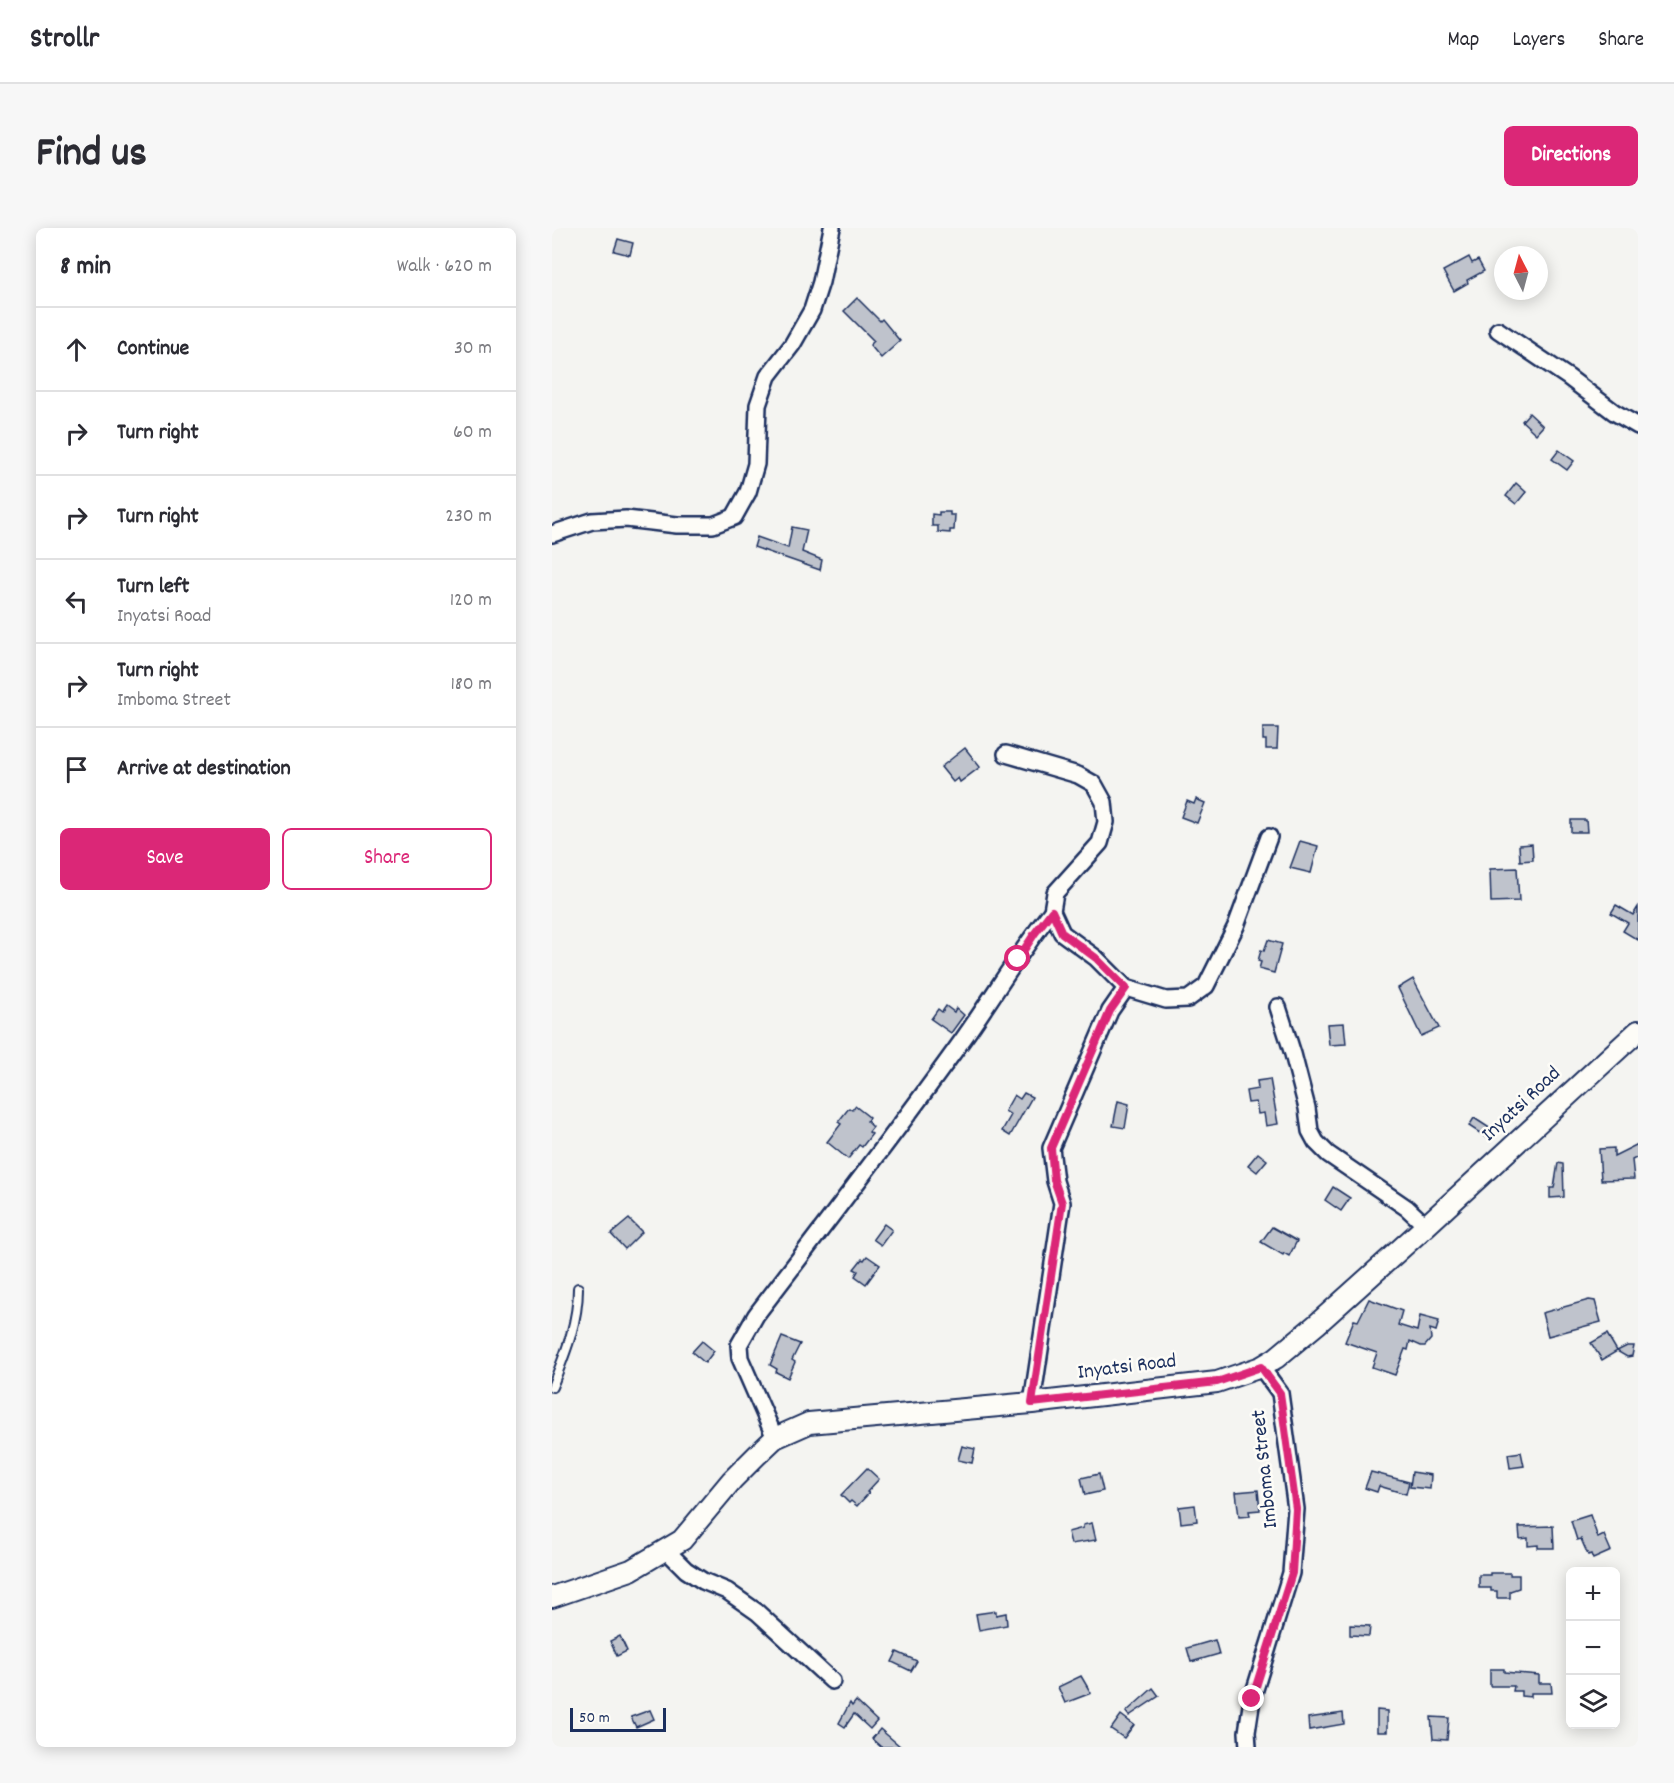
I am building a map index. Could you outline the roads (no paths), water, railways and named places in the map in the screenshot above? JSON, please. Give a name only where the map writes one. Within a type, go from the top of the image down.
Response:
[{"type":"street","points":[[552,534],[592,521],[626,519],[676,525],[713,525],[734,517],[748,492],[756,464],[758,405],[768,376],[792,345],[812,310],[821,282],[832,228]]},
{"type":"street","points":[[1498,330],[1568,377],[1614,412],[1638,426]]},
{"type":"street","points":[[775,1438],[740,1358],[739,1345],[756,1316],[969,1031],[1052,911],[1055,894],[1100,843],[1106,822],[1104,802],[1094,784],[1078,775],[1006,754]]},
{"type":"street","points":[[1052,911],[1062,933],[1096,958],[1126,988],[1166,1000],[1188,999],[1206,987],[1236,926],[1269,837]]},
{"type":"street","points":[[1032,1403],[1062,1203],[1054,1180],[1051,1148],[1110,1011],[1126,988]]},
{"type":"street","points":[[1278,1007],[1293,1054],[1310,1131],[1316,1142],[1328,1154],[1407,1208],[1426,1226]]},
{"type":"street","name":"Inyatsi Road","points":[[552,1597],[632,1570],[682,1540],[732,1480],[775,1438],[809,1423],[1032,1403],[1217,1382],[1261,1367],[1276,1358],[1317,1324],[1638,1031]]},
{"type":"street","name":"Imboma Street","points":[[1248,1747],[1247,1732],[1252,1699],[1292,1573],[1296,1509],[1280,1393],[1261,1367]]},
{"type":"street","points":[[666,1550],[686,1570],[703,1581],[727,1591],[757,1612],[832,1681]]},
{"type":"lane","points":[[552,1387],[569,1345],[578,1311],[578,1288]]}]
